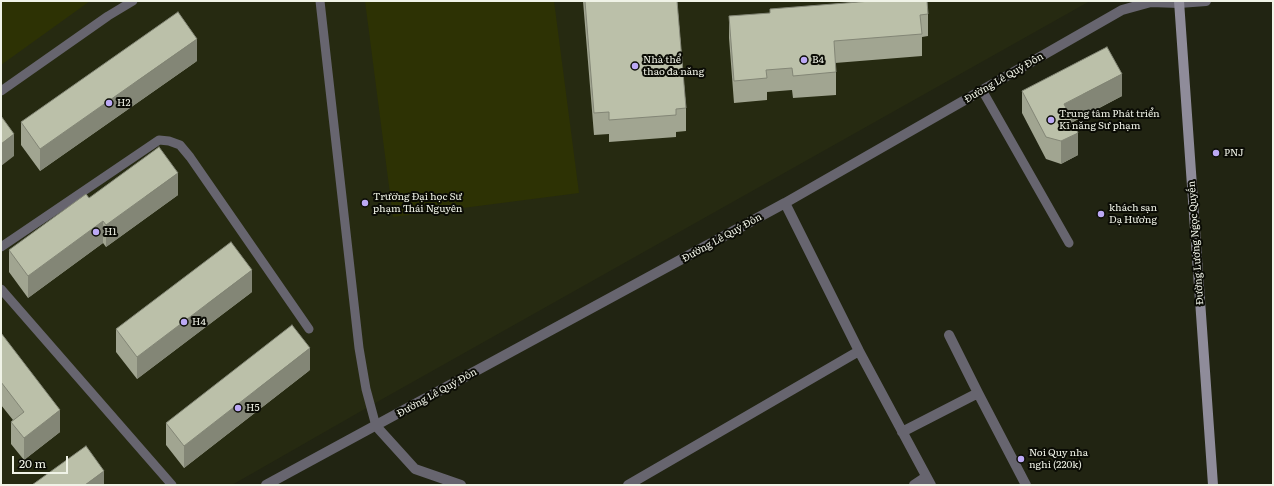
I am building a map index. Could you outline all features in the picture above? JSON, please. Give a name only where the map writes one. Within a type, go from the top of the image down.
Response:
[{"type":"main road","name":"Đường Lương Ngọc Quyến","points":[[1179,2],[1213,485]]},
{"type":"street","name":"Đường Lê Quý Đôn","points":[[266,485],[785,203],[1122,10],[1151,2],[1206,1]]},
{"type":"street","points":[[785,203],[859,351],[929,481],[914,485]]},
{"type":"street","points":[[949,335],[1026,485]]},
{"type":"street","points":[[628,485],[859,351]]},
{"type":"street","points":[[902,432],[978,394]]},
{"type":"street","points":[[376,426],[415,469],[461,485]]},
{"type":"lane","points":[[1,91],[108,16],[133,1]]},
{"type":"lane","points":[[320,1],[359,348],[366,390],[376,426]]},
{"type":"lane","points":[[982,90],[1069,243]]},
{"type":"lane","points":[[1,247],[159,140],[169,142],[180,146],[190,158],[309,329]]},
{"type":"lane","points":[[1,289],[172,485]]},
{"type":"shaded area","name":"Trường Đại học Sư phạm Thái Nguyên","points":[[1,1],[1090,1],[232,485],[1,485]]},
{"type":"shaded area","points":[[1,1],[90,1],[1,65]]},
{"type":"shaded area","points":[[365,1],[554,1],[579,193],[393,217]]},
{"type":"building","name":"Nhà thể thao đa năng","points":[[585,1],[677,1],[686,108],[676,109],[676,115],[609,120],[609,112],[594,113]]},
{"type":"building","points":[[871,1],[927,1],[928,14],[920,15],[922,34],[834,41],[836,72],[793,76],[792,68],[766,70],[767,78],[734,81],[729,16],[770,13],[770,9]]},
{"type":"building","points":[[178,12],[197,39],[40,149],[21,122]]},
{"type":"building","points":[[1107,47],[1122,74],[1064,104],[1078,133],[1061,141],[1046,137],[1022,91]]},
{"type":"building","points":[[1,116],[14,134],[1,144]]},
{"type":"building","points":[[159,147],[178,173],[106,225],[103,221],[28,276],[9,250],[86,194],[89,198]]},
{"type":"building","points":[[231,242],[252,270],[137,357],[116,329]]},
{"type":"building","points":[[292,325],[310,348],[184,446],[166,423]]},
{"type":"building","points":[[1,333],[60,410],[24,438],[11,422],[24,412],[1,382]]},
{"type":"building","points":[[86,446],[104,471],[85,485],[32,485]]},
{"type":"place","name":"B4","points":[[804,60]]},
{"type":"place","name":"Nhà thể thao đa năng","points":[[635,66]]},
{"type":"place","name":"H2","points":[[109,103]]},
{"type":"place","name":"Trung tâm Phát triển Kĩ năng Sư phạm","points":[[1051,120]]},
{"type":"place","name":"PNJ","points":[[1216,153]]},
{"type":"place","name":"Trường Đại học Sư phạm Thái Nguyên","points":[[365,203]]},
{"type":"place","name":"khách sạn Dạ Hương","points":[[1101,214]]},
{"type":"place","name":"H1","points":[[96,232]]},
{"type":"place","name":"H4","points":[[184,322]]},
{"type":"place","name":"H5","points":[[238,408]]},
{"type":"place","name":"Noi Quy nha nghi (220k)","points":[[1021,459]]}]
